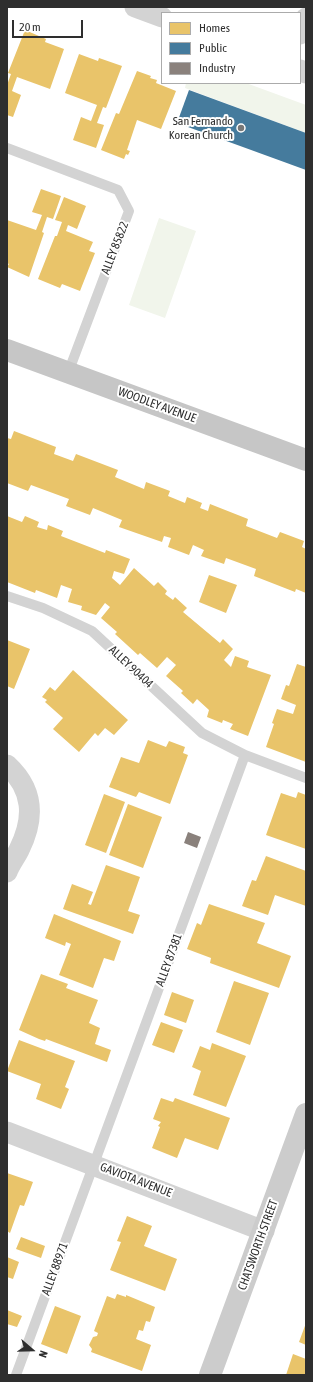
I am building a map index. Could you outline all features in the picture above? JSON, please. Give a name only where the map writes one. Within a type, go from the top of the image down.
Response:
[{"type":"main road","name":"WOODLEY AVENUE","points":[[7,350],[306,460]]},
{"type":"main road","name":"CHATSWORTH STREET","points":[[210,1375],[306,1114]]},
{"type":"street","points":[[135,7],[161,17]]},
{"type":"street","points":[[301,31],[306,18]]},
{"type":"street","points":[[7,764],[22,784],[30,806],[30,820],[21,845],[7,872]]},
{"type":"street","name":"GAVIOTA AVENUE","points":[[7,1132],[94,1164],[264,1231]]},
{"type":"lane","name":"ALLEY 85822","points":[[7,148],[118,190],[129,211],[68,373]]},
{"type":"lane","name":"ALLEY 90404","points":[[7,596],[43,608],[92,631],[202,733],[245,755],[306,778]]},
{"type":"lane","name":"ALLEY 87381","points":[[94,1164],[245,755]]},
{"type":"lane","name":"ALLEY 88971","points":[[16,1375],[94,1164]]},
{"type":"shaded area","points":[[186,84],[249,84],[306,105],[306,133],[185,88]]},
{"type":"shaded area","points":[[159,218],[196,231],[165,318],[129,305]]},
{"type":"building: Homes","points":[[25,30],[46,39],[45,42],[64,49],[50,89],[17,77],[12,91],[21,95],[13,117],[7,115],[7,85],[11,74],[8,73]]},
{"type":"building: Homes","points":[[79,54],[98,61],[99,58],[122,66],[106,108],[103,107],[97,123],[104,125],[96,148],[73,140],[81,117],[91,121],[97,105],[65,93]]},
{"type":"building: Homes","points":[[137,71],[151,76],[150,78],[157,80],[156,83],[176,91],[161,129],[137,120],[127,150],[130,151],[128,155],[126,154],[124,159],[101,150],[116,113],[119,114]]},
{"type":"building: Homes","points":[[41,189],[61,196],[53,219],[47,217],[42,232],[44,233],[29,277],[7,267],[9,264],[7,263],[7,220],[36,230],[42,215],[32,212]]},
{"type":"building: Homes","points":[[64,197],[86,206],[77,229],[68,225],[66,231],[93,242],[89,251],[95,253],[80,291],[62,284],[60,288],[38,279],[62,222],[55,220]]},
{"type":"building: Homes","points":[[14,431],[56,447],[54,454],[73,461],[76,454],[118,470],[115,477],[144,489],[146,482],[170,491],[168,496],[185,503],[187,497],[202,503],[200,508],[208,511],[210,504],[248,519],[246,526],[277,538],[280,532],[304,541],[302,547],[306,549],[306,593],[296,589],[295,592],[254,576],[256,569],[226,558],[224,564],[201,556],[204,550],[193,545],[189,555],[168,547],[171,538],[164,536],[162,542],[119,527],[122,520],[93,508],[90,515],[66,506],[69,499],[31,485],[28,491],[7,483],[7,438],[11,439]]},
{"type":"building: Homes","points":[[7,516],[22,522],[25,516],[39,522],[37,527],[47,530],[48,525],[63,531],[61,536],[105,553],[106,550],[130,559],[124,574],[114,571],[112,578],[120,585],[134,568],[154,586],[158,582],[167,591],[165,594],[173,600],[175,597],[187,608],[183,612],[220,643],[223,639],[233,649],[224,660],[231,667],[235,656],[249,661],[247,667],[271,675],[248,736],[230,729],[233,724],[223,720],[222,723],[207,717],[209,710],[197,699],[193,704],[181,693],[183,691],[166,676],[176,665],[167,657],[157,668],[140,653],[138,655],[115,634],[117,632],[101,618],[110,607],[105,603],[96,615],[81,610],[82,606],[68,602],[72,589],[61,585],[57,598],[36,590],[35,593],[7,582]]},
{"type":"building: Homes","points":[[209,575],[237,585],[226,613],[199,602]]},
{"type":"building: Homes","points":[[7,640],[30,649],[14,689],[7,686]]},
{"type":"building: Homes","points":[[297,664],[306,667],[306,762],[266,747],[274,724],[272,723],[277,709],[293,714],[296,705],[281,699],[286,685],[289,686]]},
{"type":"building: Homes","points":[[73,670],[128,720],[114,735],[105,728],[98,736],[95,733],[79,752],[53,729],[63,718],[45,702],[47,700],[42,697],[50,687],[55,691]]},
{"type":"building: Homes","points":[[148,740],[166,747],[169,741],[185,747],[183,753],[188,755],[170,804],[139,792],[136,797],[109,787],[121,757],[139,763]]},
{"type":"building: Homes","points":[[298,792],[306,795],[306,849],[266,835],[281,793],[296,798]]},
{"type":"building: Homes","points":[[104,794],[125,802],[106,853],[85,845]]},
{"type":"building: Homes","points":[[128,804],[162,817],[143,868],[109,855]]},
{"type":"building: Homes","points":[[266,856],[306,871],[306,906],[275,895],[268,915],[242,906],[252,880],[256,881]]},
{"type":"building: Homes","points":[[106,865],[140,877],[128,911],[140,915],[133,934],[63,909],[72,884],[93,892],[88,904],[91,905]]},
{"type":"building: Homes","points":[[209,904],[265,923],[257,943],[291,956],[279,988],[210,963],[211,958],[187,949],[197,923],[201,925]]},
{"type":"building: Homes","points":[[54,914],[121,941],[114,961],[104,958],[93,988],[59,975],[71,944],[66,942],[65,946],[45,938]]},
{"type":"building: Homes","points":[[41,974],[68,984],[66,988],[98,1000],[89,1023],[100,1028],[95,1044],[111,1050],[107,1062],[46,1039],[45,1041],[39,1039],[19,1030]]},
{"type":"building: Homes","points":[[234,981],[269,993],[250,1045],[216,1032]]},
{"type":"building: Homes","points":[[172,992],[194,1000],[186,1023],[164,1015]]},
{"type":"building: Homes","points":[[161,1022],[183,1030],[174,1053],[152,1045]]},
{"type":"building: Homes","points":[[19,1040],[75,1061],[65,1087],[69,1089],[61,1109],[36,1099],[41,1084],[7,1071]]},
{"type":"building: Homes","points":[[212,1043],[246,1056],[226,1107],[193,1095],[201,1071],[192,1067],[200,1046],[210,1050]]},
{"type":"building: Homes","points":[[161,1098],[173,1102],[175,1098],[230,1118],[218,1150],[185,1138],[177,1158],[152,1148],[160,1127],[158,1126],[161,1122],[153,1119]]},
{"type":"building: Homes","points":[[7,1173],[33,1182],[24,1206],[20,1205],[10,1233],[7,1231]]},
{"type":"building: Homes","points":[[127,1216],[152,1226],[144,1246],[177,1259],[165,1291],[110,1270],[121,1242],[117,1241]]},
{"type":"building: Homes","points":[[21,1237],[45,1246],[41,1258],[16,1249]]},
{"type":"building: Homes","points":[[7,1257],[19,1262],[13,1279],[7,1277]]},
{"type":"building: Homes","points":[[117,1294],[126,1297],[126,1295],[155,1307],[150,1322],[146,1321],[143,1331],[139,1330],[136,1339],[151,1345],[142,1371],[91,1352],[92,1349],[89,1345],[93,1337],[97,1336],[98,1333],[94,1331],[107,1296],[115,1299]]},
{"type":"building: Homes","points":[[55,1306],[81,1316],[67,1354],[41,1344]]},
{"type":"building: Homes","points":[[7,1310],[22,1316],[17,1327],[7,1324]]},
{"type":"building: Homes","points":[[306,1323],[306,1345],[299,1342]]},
{"type":"building: Homes","points":[[293,1354],[306,1359],[306,1375],[286,1375]]},
{"type":"building: Public","name":"San Fernando Korean Church","points":[[189,90],[306,133],[306,170],[177,123]]},
{"type":"building: Industry","points":[[188,832],[201,837],[197,848],[184,843]]},
{"type":"place","name":"San Fernando Korean Church","points":[[241,128]]}]
